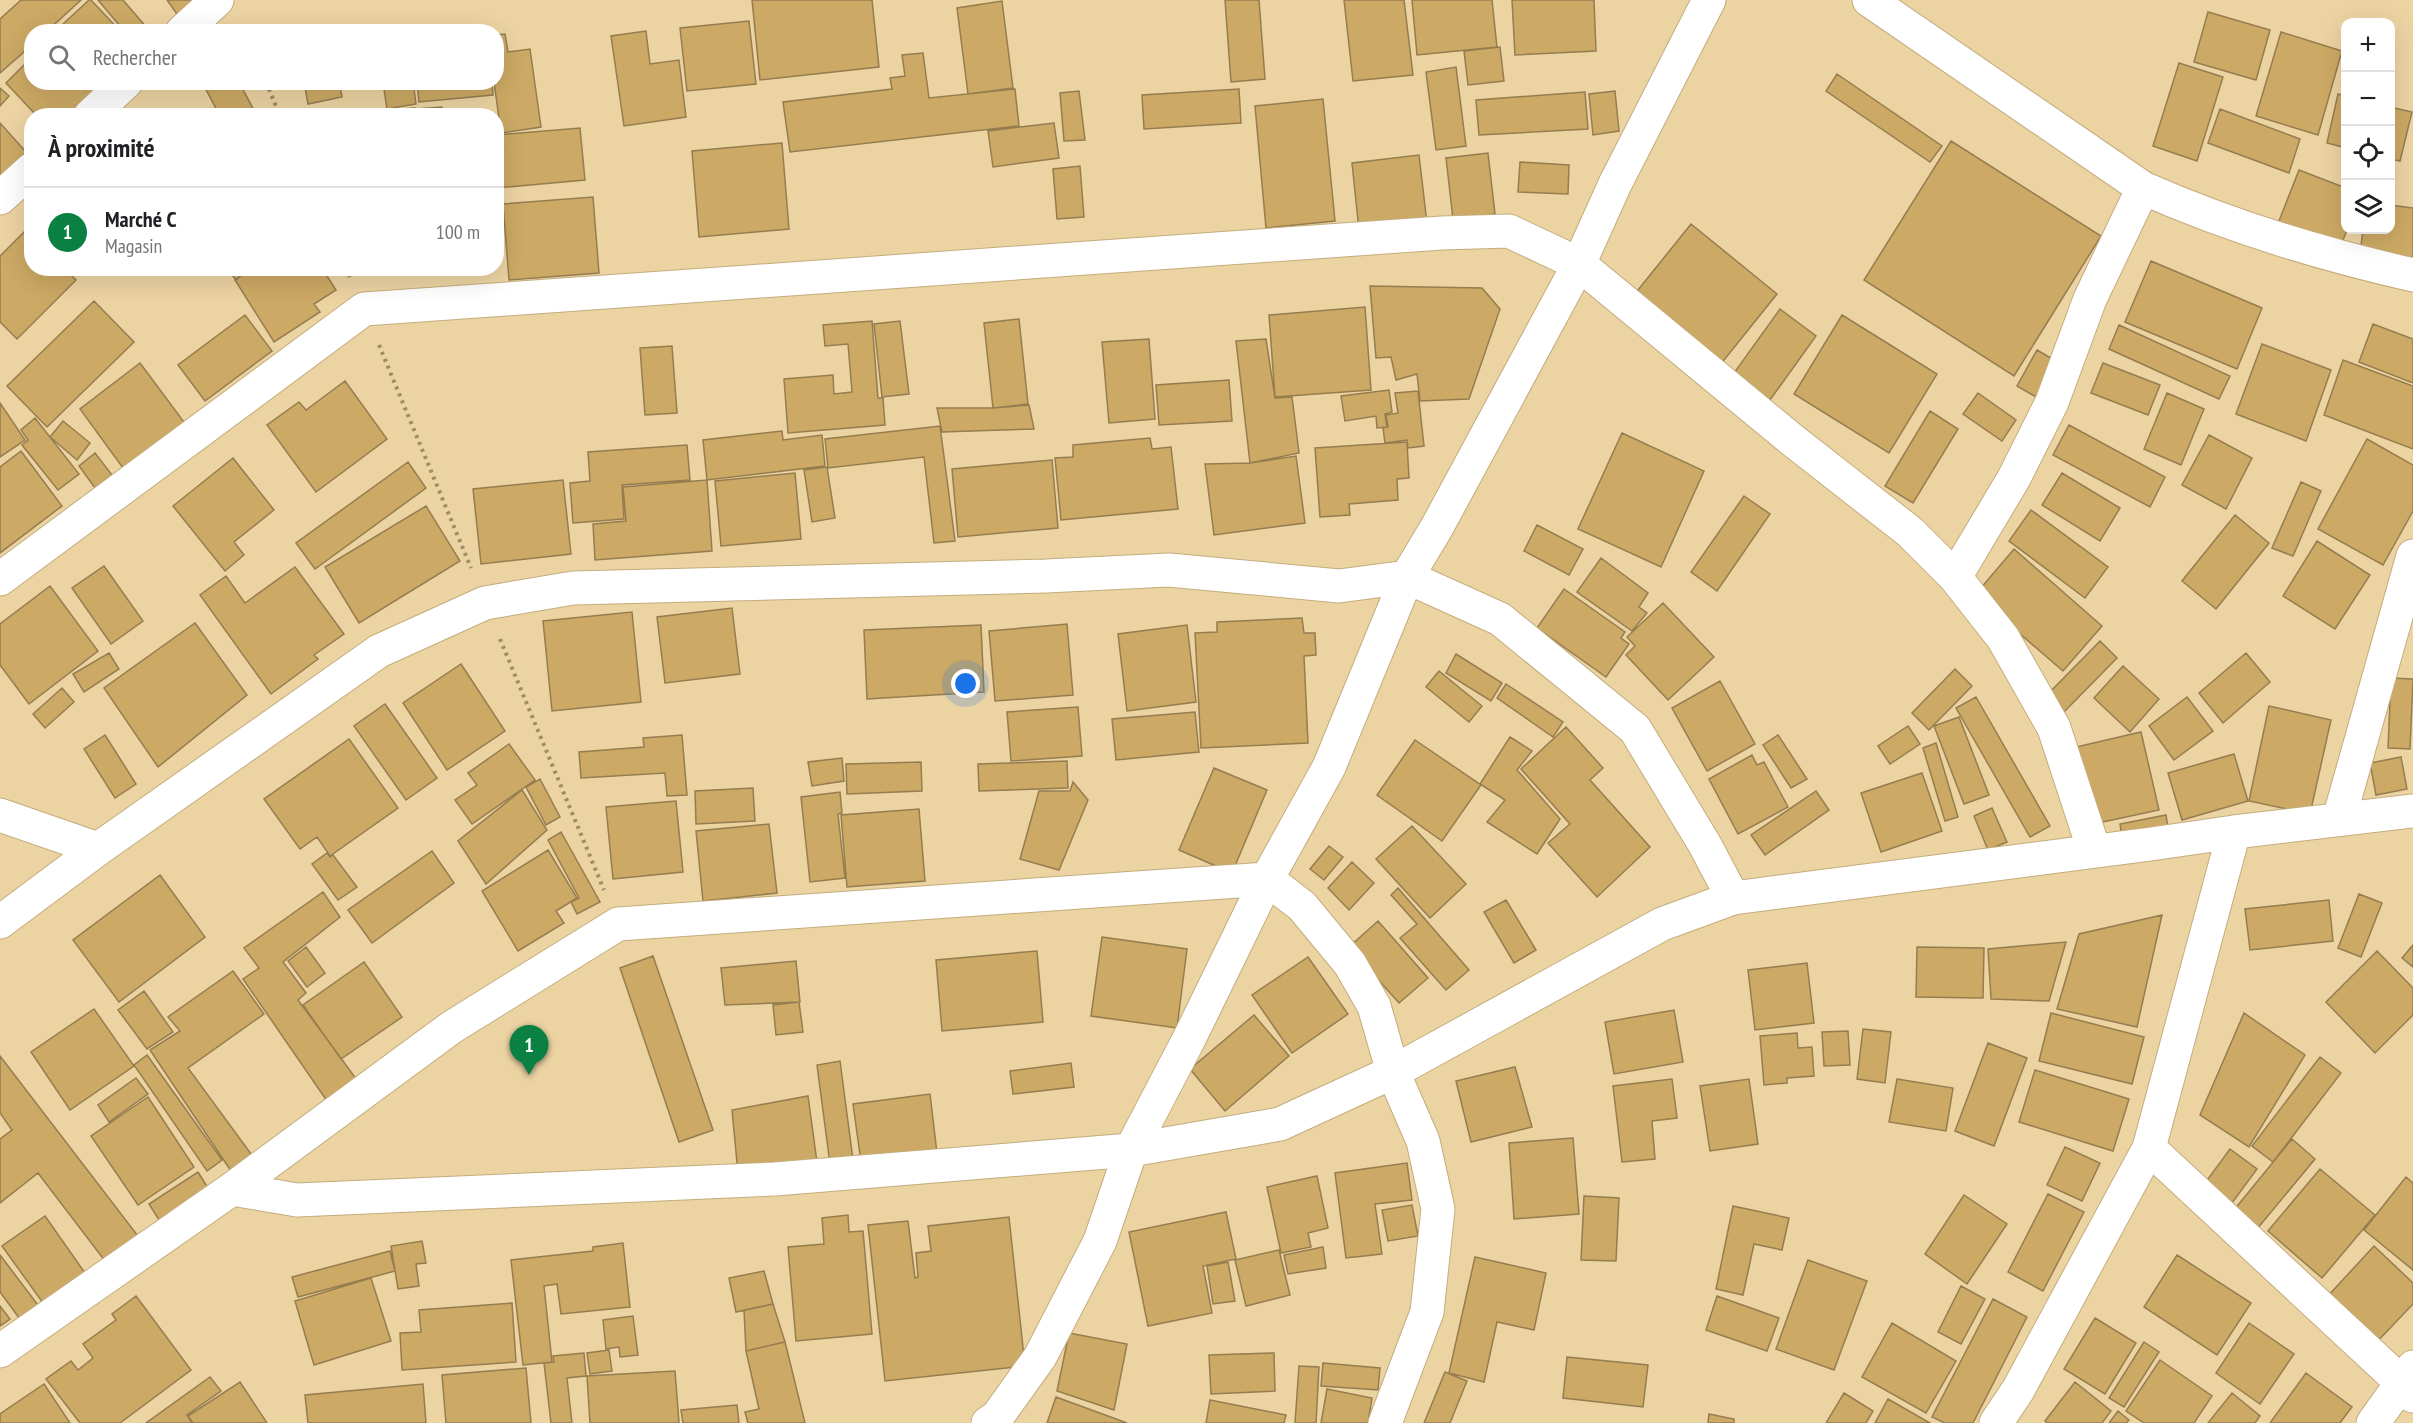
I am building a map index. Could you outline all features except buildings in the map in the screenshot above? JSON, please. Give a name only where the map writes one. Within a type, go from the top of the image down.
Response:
[{"type":"street","points":[[191,24],[217,0]]},
{"type":"street","points":[[988,1423],[997,1417],[1040,1357],[1100,1241],[1131,1150],[1190,1037],[1267,879],[1329,767],[1407,577],[1437,527],[1579,264],[1615,184],[1709,0]]},
{"type":"street","points":[[1869,0],[2143,188],[2189,208],[2347,260],[2413,275]]},
{"type":"street","points":[[98,108],[118,90]]},
{"type":"street","points":[[0,198],[24,176]]},
{"type":"street","points":[[1955,577],[2013,478],[2052,402],[2090,299],[2143,188]]},
{"type":"street","points":[[0,579],[364,309],[1442,233],[1509,231],[1579,264],[1791,439],[1910,532],[1955,577],[2003,638],[2054,728],[2094,850]]},
{"type":"street","points":[[2339,819],[2413,556]]},
{"type":"street","points":[[0,922],[98,849],[379,651],[485,603],[573,588],[1046,576],[1169,570],[1340,586],[1407,577],[1500,619],[1635,729],[1705,845],[1733,898]]},
{"type":"street","points":[[232,1190],[297,1200],[453,1194],[775,1179],[1131,1150],[1280,1124],[1393,1072],[1662,924],[1733,898],[2234,832],[2413,811]]},
{"type":"street","points":[[0,815],[98,849]]},
{"type":"street","points":[[1996,1423],[2018,1390],[2149,1148],[2234,832]]},
{"type":"street","points":[[0,1351],[232,1190],[452,1027],[618,924],[1267,879],[1302,906],[1350,964],[1374,1005],[1393,1072],[1423,1142],[1438,1209],[1427,1312],[1385,1423]]},
{"type":"street","points":[[2149,1148],[2409,1382],[2373,1423]]},
{"type":"path","points":[[269,90],[277,108]]},
{"type":"path","points":[[350,276],[618,924]]},
{"type":"place","name":"Marché C","points":[[529,1075]]}]
